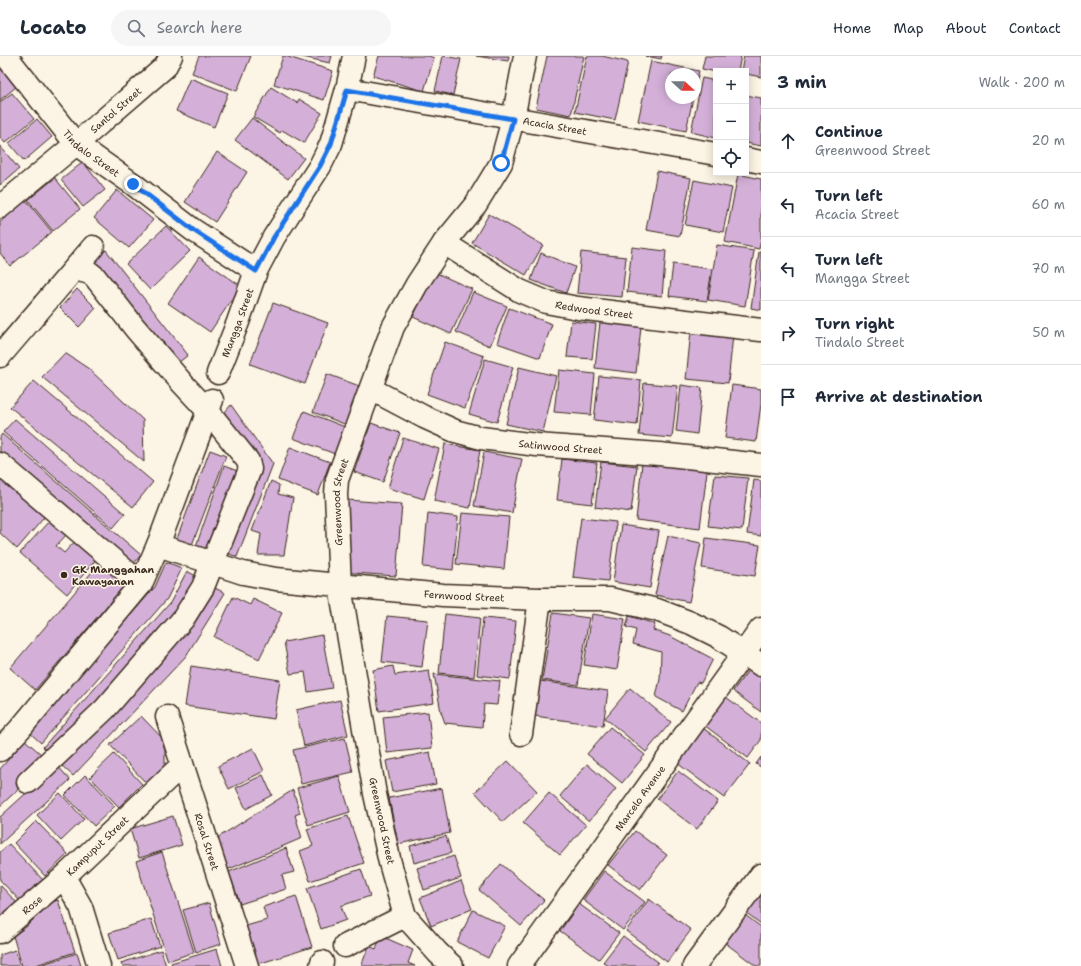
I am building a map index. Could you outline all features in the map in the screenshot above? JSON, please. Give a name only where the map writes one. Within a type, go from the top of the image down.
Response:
[{"type":"street","name":"Tindalo Street","points":[[6,56],[76,144],[133,184],[193,230],[256,271]]},
{"type":"street","name":"Santol Street","points":[[0,207],[165,67],[171,56]]},
{"type":"street","name":"Mangga Street","points":[[218,373],[256,271],[274,237],[323,161],[331,144],[347,90],[354,56]]},
{"type":"street","name":"Greenwood Street","points":[[452,966],[438,953],[405,916],[390,863],[375,794],[340,586],[336,494],[338,480],[394,327],[417,284],[444,243],[476,204],[501,163],[513,119],[525,56]]},
{"type":"street","name":"Acacia Street","points":[[347,90],[713,153]]},
{"type":"street","points":[[749,160],[761,162]]},
{"type":"street","name":"Redwood Street","points":[[444,243],[520,291],[546,302],[578,308],[761,330]]},
{"type":"street","points":[[0,356],[93,247]]},
{"type":"street","points":[[28,782],[105,710],[183,619],[203,587],[250,469],[248,461],[211,403],[173,373],[95,277],[90,273],[74,269]]},
{"type":"street","name":"Satinwood Street","points":[[371,389],[424,417],[455,431],[481,438],[537,445],[659,454],[761,465]]},
{"type":"street","points":[[0,750],[141,584],[158,545],[211,403]]},
{"type":"street","points":[[0,464],[141,584]]},
{"type":"street","name":"Fernwood Street","points":[[158,545],[243,573],[276,579],[443,595],[540,599],[610,599],[657,610],[691,623],[719,637],[752,659]]},
{"type":"street","points":[[521,734],[540,599]]},
{"type":"street","name":"Marcelo Avenue","points":[[519,966],[752,659],[761,629]]},
{"type":"street","name":"Rosal Street","points":[[167,717],[247,966]]},
{"type":"street","name":"Kampuput Street","points":[[100,966],[81,907],[64,877],[182,765]]},
{"type":"street","points":[[694,966],[761,874]]},
{"type":"street","name":"Rose","points":[[0,932],[64,877]]},
{"type":"street","points":[[345,946],[405,916]]},
{"type":"building","points":[[199,56],[251,56],[237,91],[192,73]]},
{"type":"building","points":[[283,56],[333,71],[324,100],[274,84]]},
{"type":"building","points":[[298,56],[332,56],[330,63]]},
{"type":"building","points":[[379,56],[429,56],[434,58],[424,91],[373,76]]},
{"type":"building","points":[[443,56],[461,59],[453,95],[435,91]]},
{"type":"building","points":[[476,56],[509,56],[508,61]]},
{"type":"building","points":[[547,56],[584,56],[571,115],[536,108]]},
{"type":"building","points":[[587,56],[602,56],[628,62],[615,120],[575,112]]},
{"type":"building","points":[[646,56],[662,56],[661,59]]},
{"type":"building","points":[[705,56],[741,56],[739,68],[713,68],[713,71],[702,69]]},
{"type":"building","points":[[744,56],[761,56],[761,77],[749,75],[749,68],[742,68]]},
{"type":"building","points":[[651,61],[685,68],[665,68],[665,104],[692,104],[686,131],[638,121]]},
{"type":"building","points":[[0,67],[16,87],[0,100]]},
{"type":"building","points":[[190,78],[228,93],[214,127],[176,111]]},
{"type":"building","points":[[702,78],[713,80],[713,137],[691,132],[697,104],[701,104]]},
{"type":"building","points":[[271,87],[297,103],[299,99],[322,113],[304,143],[282,130],[280,133],[253,117]]},
{"type":"building","points":[[12,93],[34,119],[5,143],[0,137],[0,102]]},
{"type":"building","points":[[749,96],[761,98],[761,146],[749,144]]},
{"type":"building","points":[[252,118],[304,158],[288,179],[235,140]]},
{"type":"building","points":[[37,119],[52,137],[24,161],[9,143]]},
{"type":"building","points":[[0,146],[19,169],[0,185]]},
{"type":"building","points":[[217,152],[247,172],[215,222],[185,202]]},
{"type":"building","points":[[83,162],[105,190],[83,207],[61,180]]},
{"type":"building","points":[[657,171],[691,178],[680,236],[646,230]]},
{"type":"building","points":[[738,176],[747,176],[761,179],[761,240],[759,249],[725,242]]},
{"type":"building","points":[[55,178],[80,209],[53,231],[28,200]]},
{"type":"building","points":[[694,180],[732,188],[723,232],[685,225]]},
{"type":"building","points":[[117,190],[153,220],[129,248],[94,218]]},
{"type":"building","points":[[26,200],[52,232],[10,266],[0,253],[0,222]]},
{"type":"building","points":[[489,214],[543,245],[526,275],[472,243]]},
{"type":"building","points":[[166,226],[190,251],[150,290],[126,264]]},
{"type":"building","points":[[717,245],[754,251],[745,306],[708,300]]},
{"type":"building","points":[[632,247],[666,251],[662,296],[627,292]]},
{"type":"building","points":[[106,250],[188,355],[173,367],[91,262]]},
{"type":"building","points":[[581,252],[626,257],[622,297],[577,293]]},
{"type":"building","points":[[759,252],[761,252],[761,310],[751,308]]},
{"type":"building","points":[[541,253],[575,267],[566,293],[531,280]]},
{"type":"building","points":[[199,257],[241,286],[210,332],[168,303]]},
{"type":"building","points":[[673,264],[712,269],[707,301],[669,296]]},
{"type":"building","points":[[434,272],[472,289],[451,334],[413,317]]},
{"type":"building","points":[[77,289],[96,308],[79,327],[60,308]]},
{"type":"building","points":[[473,292],[507,306],[490,346],[456,332]]},
{"type":"building","points":[[273,303],[328,323],[305,384],[250,364]]},
{"type":"building","points":[[509,308],[552,324],[540,358],[497,343]]},
{"type":"building","points":[[571,321],[596,324],[592,359],[567,357]]},
{"type":"building","points":[[600,322],[641,327],[636,373],[595,368]]},
{"type":"building","points":[[691,331],[733,335],[728,383],[686,379]]},
{"type":"building","points":[[445,342],[484,356],[465,408],[427,394]]},
{"type":"building","points":[[65,353],[89,369],[143,420],[144,462],[42,377]]},
{"type":"building","points":[[485,359],[513,367],[497,422],[469,414]]},
{"type":"building","points":[[519,367],[556,376],[543,432],[506,424]]},
{"type":"building","points":[[559,370],[595,374],[591,415],[554,412]]},
{"type":"building","points":[[327,374],[362,387],[347,425],[313,412]]},
{"type":"building","points":[[599,376],[641,380],[637,425],[594,420]]},
{"type":"building","points":[[34,381],[153,482],[133,507],[10,407]]},
{"type":"building","points":[[644,383],[678,386],[672,438],[639,435]]},
{"type":"building","points":[[681,385],[702,388],[697,434],[676,431]]},
{"type":"building","points":[[732,385],[761,389],[761,404],[756,442],[725,438]]},
{"type":"building","points":[[231,405],[273,464],[237,557],[220,550],[253,465],[218,420]]},
{"type":"building","points":[[304,411],[345,427],[335,454],[293,438]]},
{"type":"building","points":[[15,419],[125,514],[113,528],[3,432]]},
{"type":"building","points":[[371,423],[400,433],[383,482],[354,472]]},
{"type":"building","points":[[2,434],[141,555],[130,568],[0,456],[0,437]]},
{"type":"building","points":[[403,438],[439,449],[424,499],[388,488]]},
{"type":"building","points":[[445,444],[480,450],[470,508],[434,501]]},
{"type":"building","points":[[290,447],[330,462],[318,495],[278,480]]},
{"type":"building","points":[[210,450],[226,456],[190,550],[175,544]]},
{"type":"building","points":[[484,452],[522,459],[512,513],[474,506]]},
{"type":"building","points":[[562,459],[597,463],[592,504],[557,500]]},
{"type":"building","points":[[601,462],[637,466],[631,512],[595,507]]},
{"type":"building","points":[[642,463],[707,471],[700,528],[636,520]]},
{"type":"building","points":[[224,466],[243,473],[213,556],[195,549]]},
{"type":"building","points":[[0,470],[48,513],[17,549],[0,533]]},
{"type":"building","points":[[715,475],[748,478],[742,530],[708,526]]},
{"type":"building","points":[[754,480],[761,481],[761,536],[747,534]]},
{"type":"building","points":[[271,481],[279,485],[278,494],[293,498],[284,555],[258,555],[261,534],[252,531]]},
{"type":"building","points":[[347,500],[402,504],[396,576],[341,572]]},
{"type":"building","points":[[428,513],[458,517],[453,570],[423,567]]},
{"type":"building","points":[[462,513],[509,517],[504,569],[456,564]]},
{"type":"building","points":[[581,518],[616,522],[608,581],[573,577]]},
{"type":"building","name":"GK Manggahan Kawayanan","points":[[50,520],[67,534],[56,546],[64,553],[78,538],[99,556],[67,594],[20,553]]},
{"type":"building","points":[[621,525],[659,531],[650,588],[613,582]]},
{"type":"building","points":[[668,536],[701,543],[689,602],[655,595]]},
{"type":"building","points":[[706,538],[760,545],[755,576],[702,568]]},
{"type":"building","points":[[103,559],[128,581],[35,690],[10,668]]},
{"type":"building","points":[[166,562],[182,568],[167,599],[41,743],[29,732],[155,587]]},
{"type":"building","points":[[187,571],[203,580],[54,757],[43,747],[170,603]]},
{"type":"building","points":[[209,585],[225,593],[186,656],[73,776],[59,763]]},
{"type":"building","points":[[233,597],[250,605],[253,599],[282,613],[259,659],[214,637]]},
{"type":"building","points":[[553,613],[589,618],[578,685],[542,680]]},
{"type":"building","points":[[445,614],[480,618],[474,677],[439,673]]},
{"type":"building","points":[[592,614],[625,619],[617,670],[584,665]]},
{"type":"building","points":[[387,616],[428,620],[422,667],[382,662]]},
{"type":"building","points":[[629,616],[655,624],[653,630],[670,636],[713,659],[701,683],[697,682],[682,711],[656,697],[660,679],[661,652],[633,644],[636,630],[626,627]]},
{"type":"building","points":[[483,618],[516,621],[510,679],[477,675]]},
{"type":"building","points":[[322,635],[332,688],[308,692],[305,672],[290,674],[284,642]]},
{"type":"building","points":[[752,665],[761,671],[761,712],[733,691]]},
{"type":"building","points":[[191,666],[280,680],[274,719],[185,706]]},
{"type":"building","points":[[393,666],[395,675],[429,670],[434,703],[379,711],[373,670]]},
{"type":"building","points":[[434,674],[500,681],[497,705],[484,704],[482,727],[445,723],[441,712]]},
{"type":"building","points":[[540,681],[608,691],[603,726],[535,716]]},
{"type":"building","points":[[630,688],[671,722],[646,752],[605,718]]},
{"type":"building","points":[[726,697],[761,723],[761,740],[748,758],[704,725]]},
{"type":"building","points":[[340,700],[348,735],[304,746],[296,710]]},
{"type":"building","points":[[428,712],[432,748],[387,753],[383,717]]},
{"type":"building","points":[[141,716],[165,741],[165,766],[147,784],[110,745]]},
{"type":"building","points":[[610,727],[645,755],[622,783],[587,754]]},
{"type":"building","points":[[703,728],[750,764],[724,798],[677,763]]},
{"type":"building","points":[[345,738],[353,772],[301,784],[293,750]]},
{"type":"building","points":[[25,740],[49,761],[0,806],[0,769]]},
{"type":"building","points":[[253,748],[264,771],[229,789],[218,766]]},
{"type":"building","points":[[430,752],[436,784],[392,792],[386,761]]},
{"type":"building","points":[[114,754],[142,784],[119,807],[90,777]]},
{"type":"building","points":[[761,757],[761,767],[756,764]]},
{"type":"building","points":[[508,761],[537,791],[503,822],[475,792]]},
{"type":"building","points":[[587,764],[616,789],[589,821],[560,796]]},
{"type":"building","points":[[57,765],[70,780],[0,844],[0,817]]},
{"type":"building","points":[[678,771],[718,801],[697,829],[657,799]]},
{"type":"building","points":[[85,775],[115,806],[94,826],[65,795]]},
{"type":"building","points":[[263,775],[272,795],[246,809],[236,788]]},
{"type":"building","points":[[339,776],[350,812],[308,825],[297,788]]},
{"type":"building","points":[[442,788],[450,833],[398,844],[389,798]]},
{"type":"building","points":[[293,790],[300,813],[295,815],[302,838],[227,870],[214,840]]},
{"type":"building","points":[[60,793],[84,819],[61,841],[37,815]]},
{"type":"building","points":[[549,793],[586,825],[560,855],[523,823]]},
{"type":"building","points":[[173,816],[182,845],[139,858],[130,829]]},
{"type":"building","points":[[348,816],[364,863],[310,881],[300,851],[313,846],[307,829]]},
{"type":"building","points":[[36,821],[68,854],[45,876],[14,843]]},
{"type":"building","points":[[635,831],[667,855],[640,890],[608,865]]},
{"type":"building","points":[[446,836],[451,853],[414,863],[410,846]]},
{"type":"building","points":[[9,844],[43,880],[21,902],[0,880],[0,852]]},
{"type":"building","points":[[286,848],[294,872],[282,875],[286,889],[240,904],[229,872]]},
{"type":"building","points":[[162,852],[194,952],[168,961],[136,861]]},
{"type":"building","points":[[454,856],[461,878],[424,890],[417,868]]},
{"type":"building","points":[[501,864],[544,900],[521,926],[479,890]]},
{"type":"building","points":[[361,869],[370,896],[341,906],[346,920],[321,929],[307,888]]},
{"type":"building","points":[[604,871],[645,902],[623,930],[583,900]]},
{"type":"building","points":[[461,881],[472,909],[431,926],[420,898]]},
{"type":"building","points":[[0,885],[18,904],[0,921]]},
{"type":"building","points":[[761,888],[761,924],[744,911]]},
{"type":"building","points":[[296,896],[312,947],[258,964],[246,926],[267,920],[263,907]]},
{"type":"building","points":[[649,899],[691,930],[667,962],[626,931]]},
{"type":"building","points":[[58,900],[75,952],[33,966],[22,966],[13,936],[26,927],[49,903]]},
{"type":"building","points":[[209,903],[221,944],[196,952],[183,910]]},
{"type":"building","points":[[579,904],[619,933],[599,959],[560,931]]},
{"type":"building","points":[[473,910],[505,926],[488,958],[457,942]]},
{"type":"building","points":[[745,915],[761,927],[761,966],[756,966],[724,942]]},
{"type":"building","points":[[151,919],[160,946],[118,960],[109,933]]},
{"type":"building","points":[[381,936],[413,950],[408,963],[415,966],[361,966],[369,946],[376,949]]},
{"type":"building","points":[[623,936],[658,962],[655,966],[609,966],[603,962]]},
{"type":"building","points":[[217,949],[222,966],[172,966],[171,963]]},
{"type":"building","points":[[15,950],[20,966],[0,966],[0,955]]},
{"type":"building","points":[[161,950],[166,966],[122,966],[121,963]]},
{"type":"building","points":[[77,953],[81,966],[37,966]]},
{"type":"place","name":"GK Manggahan Kawayanan","points":[[64,575]]},
{"type":"route","points":[[133,184],[193,230],[256,271],[274,237],[320,166],[331,144],[347,90],[513,119],[501,163]]}]
